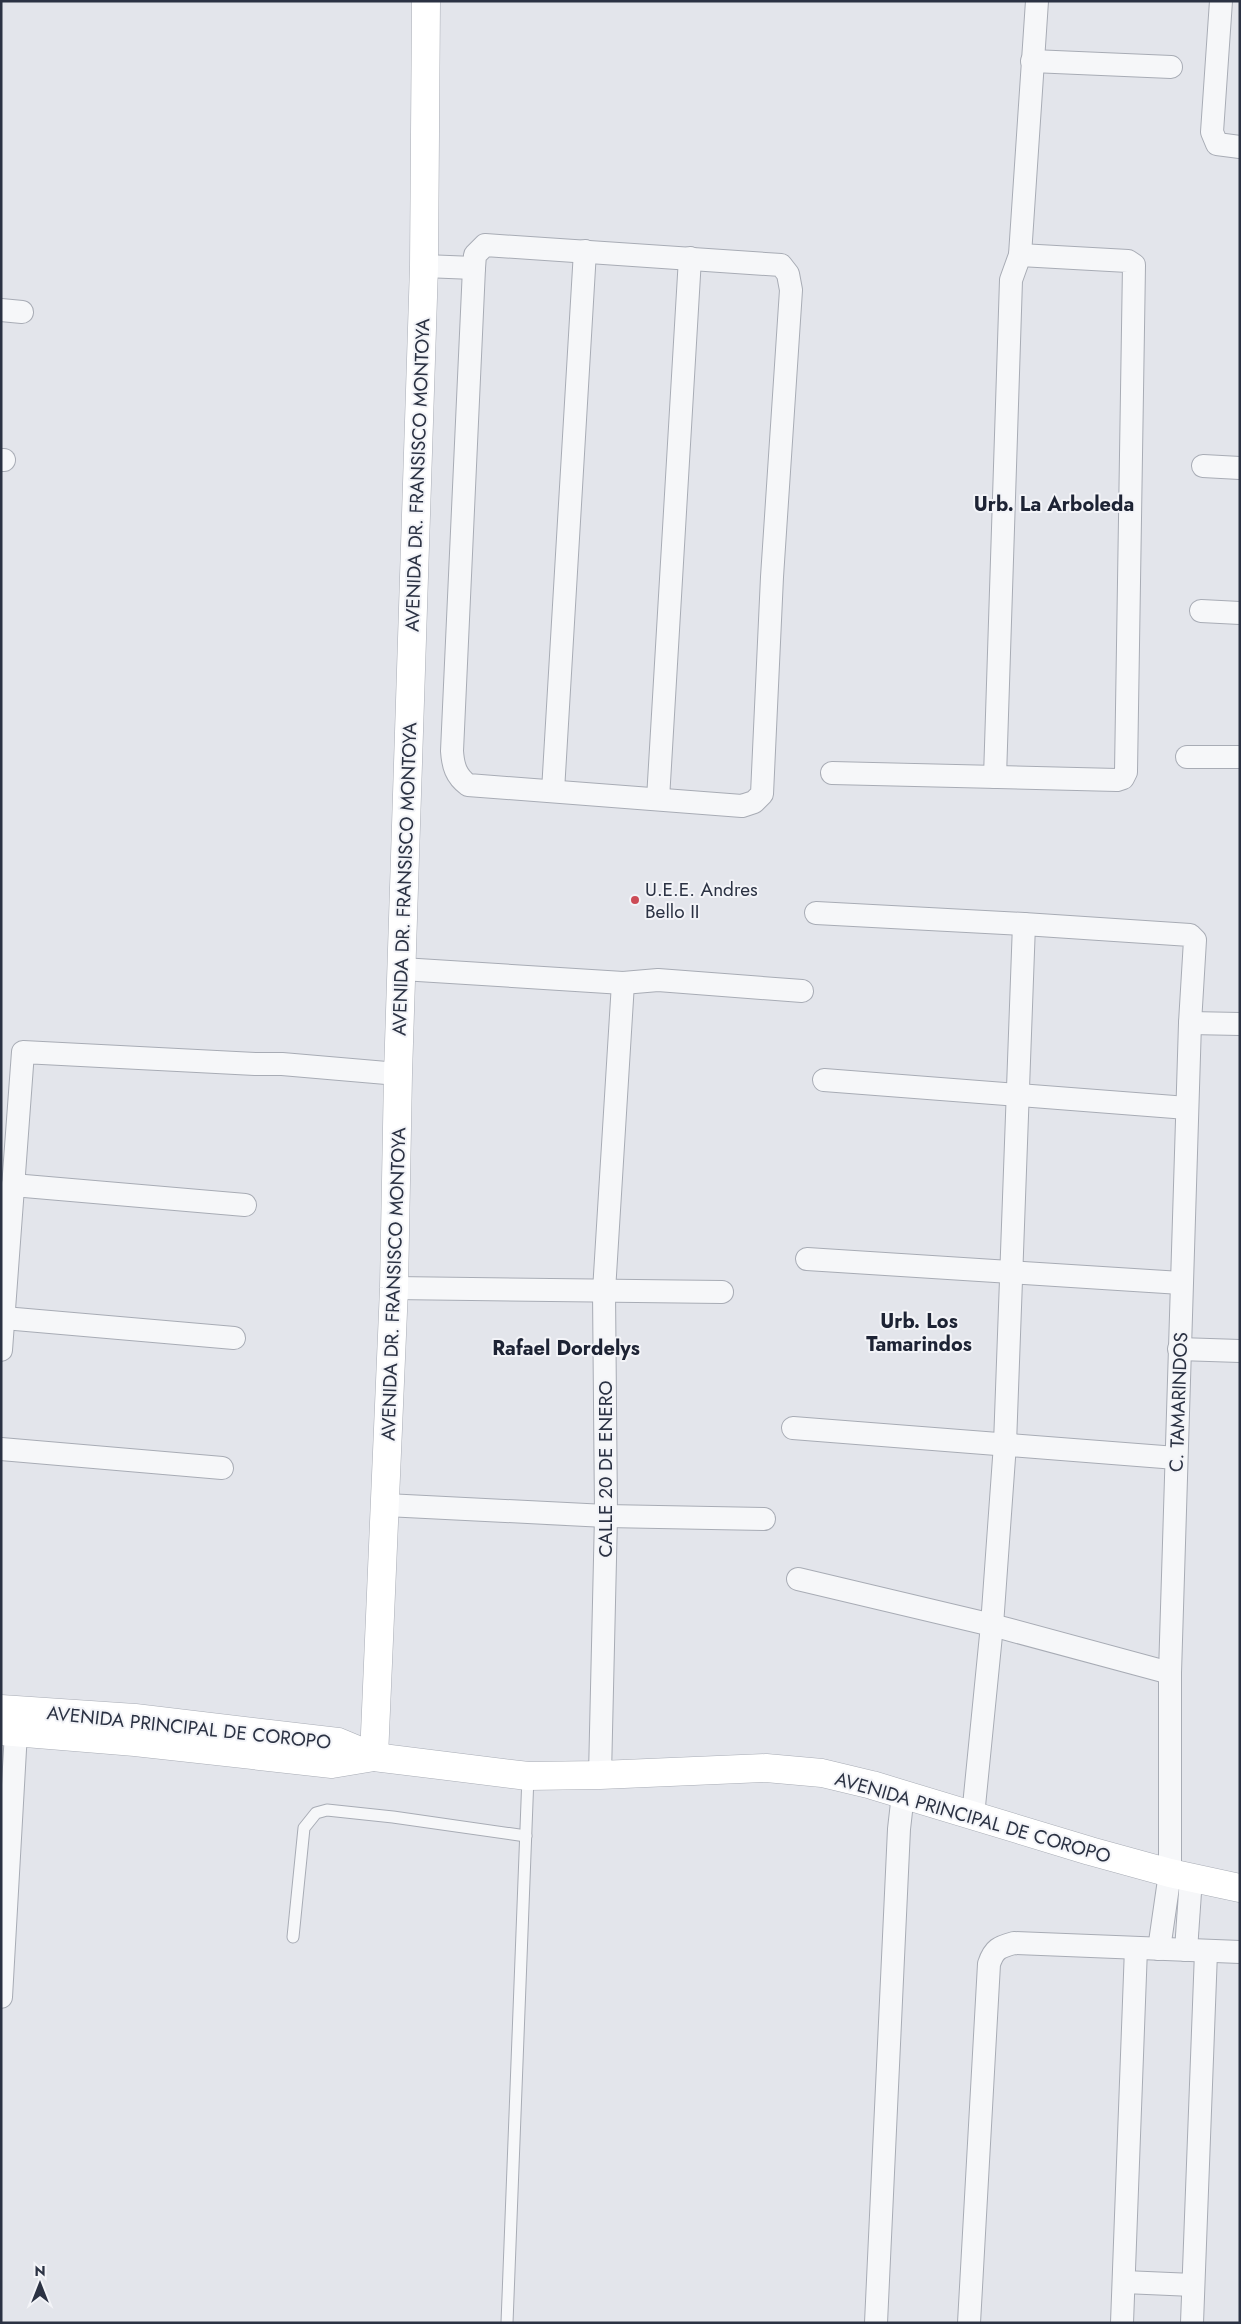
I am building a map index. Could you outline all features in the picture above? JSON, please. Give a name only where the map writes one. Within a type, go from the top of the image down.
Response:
[{"type":"main road","name":"AVENIDA DR. FRANSISCO MONTOYA","points":[[374,1758],[394,1288],[398,1074],[424,266],[426,1]]},
{"type":"main road","name":"AVENIDA PRINCIPAL DE COROPO","points":[[6,1724],[135,1718],[338,1742],[374,1758],[528,1776],[766,1768],[822,1773],[903,1794],[1180,1876],[1240,1888]]},
{"type":"street","points":[[995,777],[1011,280],[1020,255],[1037,1]]},
{"type":"street","points":[[1221,1],[1212,132],[1217,144],[1239,150]]},
{"type":"street","points":[[1032,61],[1171,66]]},
{"type":"street","points":[[485,245],[585,251],[781,265],[791,282],[772,577],[762,794],[754,802],[742,806],[468,785],[458,776],[452,763],[474,254],[485,245]]},
{"type":"street","points":[[553,792],[585,251]]},
{"type":"street","points":[[832,772],[1117,780],[1123,778],[1126,772],[1134,265],[1128,261],[1020,255]]},
{"type":"street","points":[[658,799],[690,258]]},
{"type":"street","points":[[424,266],[474,268]]},
{"type":"street","points":[[1203,466],[1240,468]]},
{"type":"street","points":[[1201,611],[1240,613]]},
{"type":"street","points":[[1187,757],[1240,757]]},
{"type":"street","points":[[816,913],[1024,924],[1005,1444],[992,1625],[973,1816]]},
{"type":"street","name":"C. TAMARINDOS","points":[[1024,924],[1190,935],[1195,940],[1190,1023],[1181,1283],[1170,1673],[1180,1876]]},
{"type":"street","points":[[402,969],[623,982],[658,980],[802,991]]},
{"type":"street","name":"CALLE 20 DE ENERO","points":[[600,1775],[606,1516],[604,1290],[623,982]]},
{"type":"street","points":[[1190,1023],[1240,1024]]},
{"type":"street","points":[[1,1350],[23,1052],[282,1064],[398,1074]]},
{"type":"street","points":[[824,1080],[1187,1108]]},
{"type":"street","points":[[13,1185],[245,1205]]},
{"type":"street","points":[[807,1259],[1181,1283]]},
{"type":"street","points":[[394,1288],[722,1292]]},
{"type":"street","points":[[4,1318],[234,1338]]},
{"type":"street","points":[[1179,1349],[1240,1351]]},
{"type":"street","points":[[793,1428],[1176,1458]]},
{"type":"street","points":[[1,1449],[222,1468]]},
{"type":"street","points":[[386,1505],[606,1516],[764,1520]]},
{"type":"street","points":[[798,1579],[992,1625],[1170,1673]]},
{"type":"street","points":[[1,1997],[6,1724]]},
{"type":"street","points":[[876,2323],[898,1829],[903,1794]]},
{"type":"street","points":[[1159,1949],[1180,1876]]},
{"type":"street","points":[[1180,1876],[1196,1951],[1192,2323]]},
{"type":"street","points":[[969,2323],[989,1964],[993,1952],[999,1947],[1014,1943],[1240,1952]]},
{"type":"street","points":[[1122,2323],[1136,1948]]},
{"type":"street","points":[[1124,2282],[1193,2285]]},
{"type":"lane","points":[[507,2323],[528,1776]]},
{"type":"lane","points":[[293,1937],[304,1828],[316,1813],[327,1810],[374,1815],[526,1836]]},
{"type":"place","name":"U.E.E. Andres Bello II","points":[[635,900]]},
{"type":"district","name":"Urb. La Arboleda","points":[[1054,504]]},
{"type":"district","name":"Urb. Los Tamarindos","points":[[919,1332]]},
{"type":"district","name":"Rafael Dordelys","points":[[566,1348]]}]
